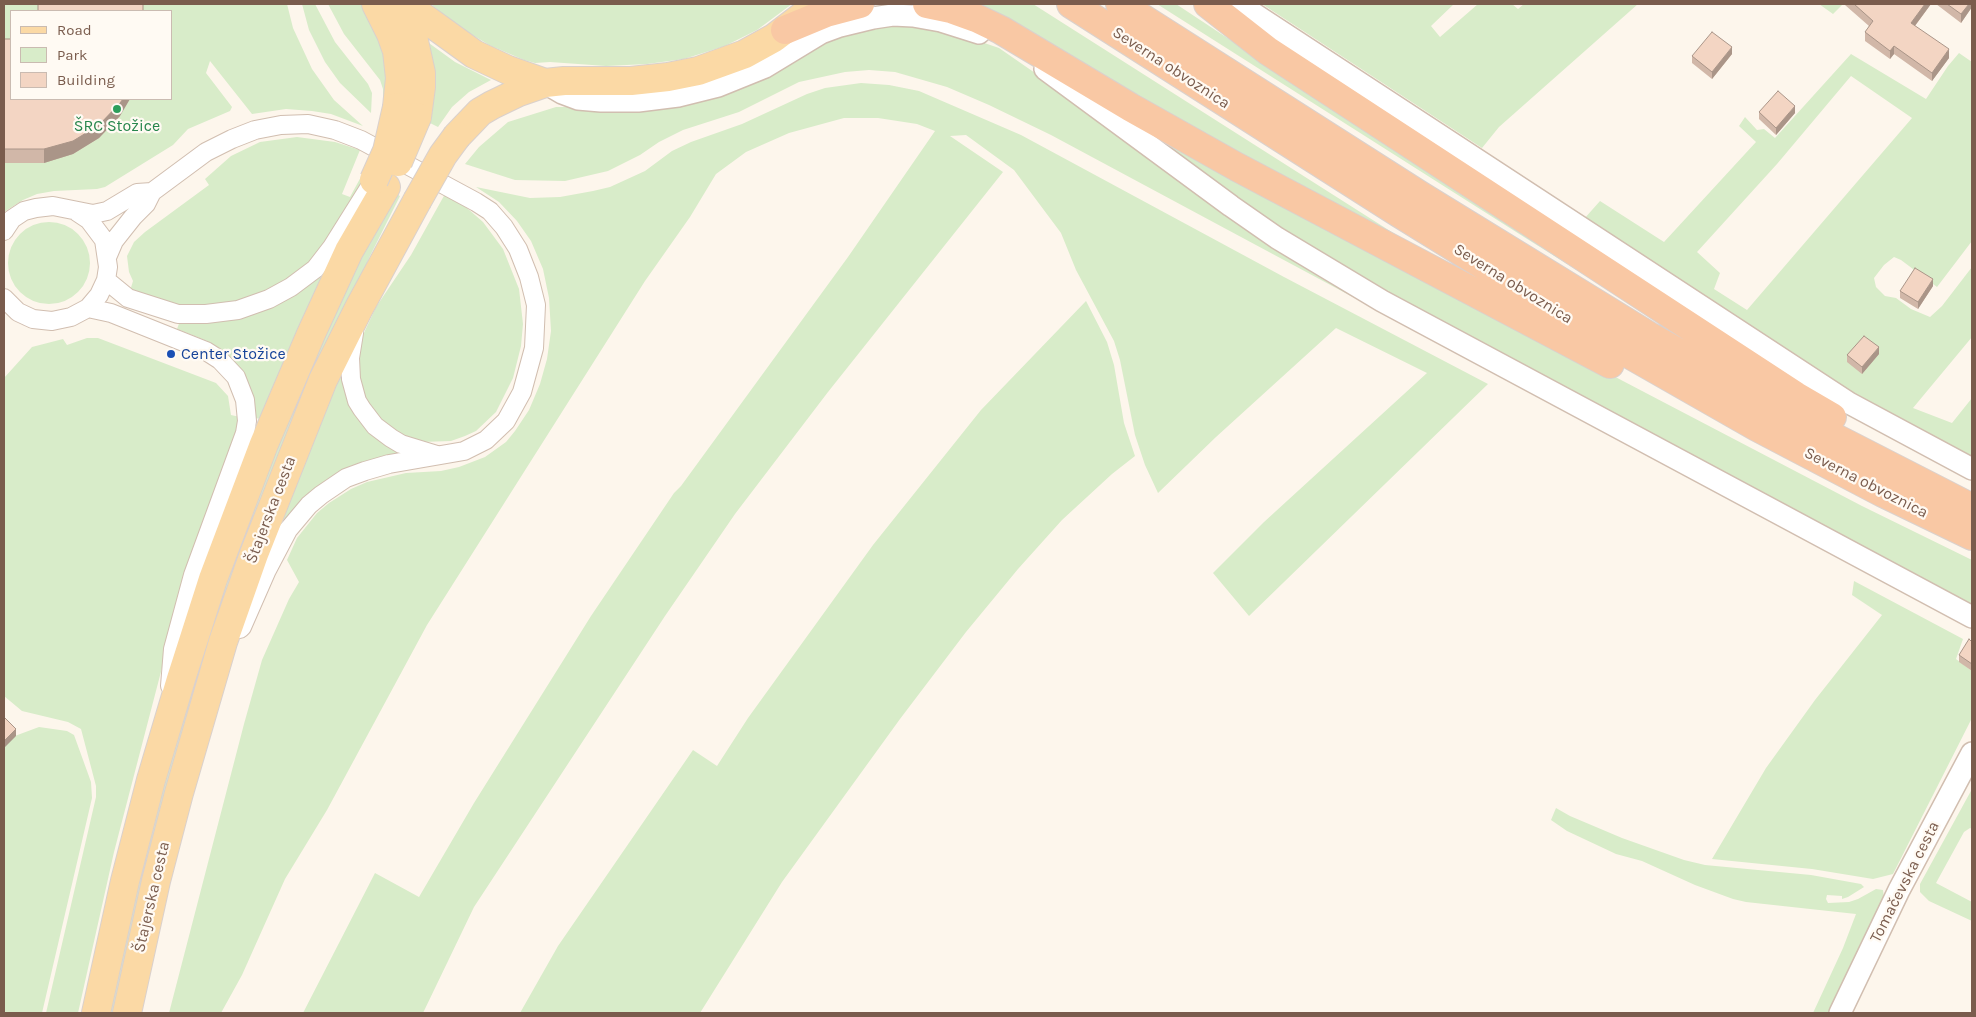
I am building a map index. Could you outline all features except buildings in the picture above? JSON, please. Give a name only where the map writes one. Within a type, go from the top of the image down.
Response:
[{"type":"highway","points":[[785,30],[826,13],[860,4]]},
{"type":"highway","points":[[927,4],[951,9],[1001,30],[1130,107],[1237,167],[1660,391],[1708,400]]},
{"type":"highway","name":"Severna obvoznica","points":[[1071,4],[1521,289],[1708,400],[1857,479],[1972,536]]},
{"type":"highway","name":"Severna obvoznica","points":[[1120,4],[1421,196],[1649,336],[1773,406],[1966,505]]},
{"type":"highway","points":[[1208,4],[1268,51],[1796,396],[1915,463],[1966,505]]},
{"type":"main road","name":"Štajerska cesta","points":[[376,4],[392,34],[397,51],[407,112]]},
{"type":"main road","name":"Štajerska cesta","points":[[96,1013],[125,881],[166,729],[197,628],[246,489],[288,387],[380,184],[407,112],[421,94],[421,73],[412,32],[402,4]]},
{"type":"main road","points":[[408,4],[450,38],[474,54],[508,70],[545,84],[631,81],[668,77],[698,71],[745,54],[785,30],[816,4]]},
{"type":"main road","name":"Štajerska cesta","points":[[127,1013],[168,830],[224,642],[282,480],[323,380],[359,308],[417,201],[443,155],[457,136],[480,112],[519,92],[545,84]]},
{"type":"street","points":[[1239,4],[1850,403],[1972,469]]},
{"type":"street","points":[[545,84],[578,99],[638,101],[678,96],[718,86],[752,73],[780,60],[821,33],[857,21],[893,15],[913,16],[964,28],[1004,45],[1044,68],[1277,238],[1374,296],[1972,617]]},
{"type":"street","points":[[108,255],[114,240],[146,204],[152,192],[206,152],[256,130],[280,125],[308,124],[335,130],[361,140],[455,190],[490,211],[504,227],[518,249],[533,291],[536,319],[531,363],[522,392],[514,408],[496,432],[476,446],[464,451],[389,464],[365,471],[346,478],[321,495],[288,530],[253,598],[242,627],[224,642]]},
{"type":"street","points":[[106,280],[128,298],[178,314],[206,314],[238,310],[269,299],[291,287],[315,269],[380,184]]},
{"type":"street","points":[[4,231],[12,220],[24,211],[54,206],[93,214],[107,211],[137,193],[152,192]]},
{"type":"street","points":[[4,298],[18,312],[33,319],[52,321],[71,317],[88,308],[99,295],[106,280],[108,255],[104,240],[97,229],[89,220],[77,212]]},
{"type":"street","points":[[88,308],[111,313],[206,351],[220,360],[236,377],[245,400],[247,421],[245,433],[193,575],[173,649],[166,729]]},
{"type":"street","points":[[359,308],[350,368],[357,401],[368,418],[383,433],[401,444],[440,456]]},
{"type":"street","name":"Tomačevska cesta","points":[[1840,1013],[1899,890],[1972,753]]},
{"type":"green space","name":"ŠRC Stožice","points":[[4,4],[287,4],[293,28],[312,69],[334,100],[363,126],[331,114],[312,111],[286,109],[252,114],[210,61],[206,73],[232,107],[230,111],[188,129],[173,145],[105,187],[54,191],[37,194],[4,212]]},
{"type":"green space","points":[[302,4],[315,4],[335,42],[368,84],[372,93],[371,113],[340,83],[325,62],[309,30]]},
{"type":"green space","points":[[328,4],[368,4],[385,51],[387,103],[383,102],[383,89],[380,80],[344,34]]},
{"type":"green space","points":[[431,4],[792,4],[757,30],[725,46],[684,59],[647,64],[606,66],[550,62],[535,63],[524,60],[489,45],[453,23]]},
{"type":"green space","points":[[960,4],[1033,4],[1420,250]]},
{"type":"green space","points":[[1157,4],[1176,4],[1599,284],[1524,237]]},
{"type":"green space","points":[[1262,4],[1454,4],[1431,26],[1440,37],[1478,4],[1512,4],[1518,9],[1524,4],[1638,4],[1499,127],[1482,148]]},
{"type":"green space","points":[[1819,4],[1843,4],[1833,14]]},
{"type":"green space","points":[[906,23],[952,32],[999,48],[1377,310],[1051,135],[947,87],[895,72],[869,70],[845,72],[799,82],[739,112],[683,130],[608,171],[565,181],[515,180],[465,164],[479,147],[508,122],[556,107],[638,107],[823,39],[864,26]]},
{"type":"green space","points":[[422,38],[455,62],[491,80],[469,92],[452,107],[438,127],[424,120]]},
{"type":"green space","points":[[1959,53],[1972,62],[1972,241],[1937,287],[1901,260],[1894,257],[1884,265],[1874,278],[1876,287],[1885,296],[1896,298],[1911,309],[1930,317],[1942,306],[1972,267],[1972,337],[1913,408],[1952,423],[1972,398],[1972,459],[1858,397],[1584,219],[1600,201],[1664,242],[1756,142],[1739,126],[1745,117],[1757,130],[1764,129],[1775,138],[1851,54],[1926,99]],"holes":[[[1851,76],[1912,118],[1747,310],[1714,289],[1720,273],[1697,252],[1777,164]]]},
{"type":"green space","points":[[861,83],[889,85],[919,91],[1021,135],[1284,277],[1488,384],[1249,616],[1213,573],[1264,522],[1427,373],[1336,328],[1216,437],[1158,493],[1145,465],[1135,435],[1120,360],[1114,341],[1076,270],[1061,233],[1014,170],[966,135],[950,136],[1003,172],[828,392],[735,514],[665,616],[474,907],[423,1013],[303,1013],[375,873],[419,897],[474,803],[591,616],[674,493],[848,257],[935,131],[917,124],[878,118],[844,118],[789,133],[746,152],[716,174],[690,217],[645,281],[427,625],[327,810],[285,879],[242,975],[221,1013],[169,1013],[262,660],[289,599],[299,582],[287,560],[297,538],[317,513],[329,503],[351,489],[367,482],[406,473],[441,471],[459,467],[485,457],[506,442],[515,431],[529,410],[540,384],[547,359],[551,331],[549,298],[543,269],[531,241],[517,221],[499,202],[476,187],[530,198],[560,197],[610,187],[645,171],[672,151],[691,142],[742,124],[807,94],[825,88]]},
{"type":"green space","points":[[1141,124],[1623,381],[1862,506],[1972,560],[1972,606],[1386,293],[1296,240],[1139,129]]},
{"type":"green space","points":[[297,137],[335,142],[360,150],[342,194],[350,197],[362,175],[366,177],[318,255],[291,280],[241,302],[187,308],[130,291],[133,281],[129,272],[127,256],[134,242],[209,185],[205,179],[231,156],[260,142]]},
{"type":"green space","points":[[389,190],[400,196],[370,256],[305,399],[117,1013],[105,1013],[162,774],[263,470]]},
{"type":"green space","points":[[445,194],[467,208],[483,222],[503,249],[519,289],[523,324],[521,346],[513,378],[496,412],[476,431],[465,436],[451,441],[421,442],[408,439],[383,424],[364,398],[356,364],[362,337],[376,307],[411,255]]},
{"type":"green space","points":[[41,222],[57,222],[72,228],[84,240],[90,255],[90,271],[84,286],[72,298],[57,304],[41,304],[26,298],[14,286],[8,271],[8,255],[14,240],[26,228]]},
{"type":"green space","points":[[328,265],[261,419],[255,418],[226,354],[207,341],[177,329],[180,321],[218,322],[242,317]]},
{"type":"green space","points":[[1086,301],[1107,342],[1114,365],[1124,423],[1135,456],[1112,474],[1062,520],[1018,569],[966,632],[900,719],[782,882],[700,1013],[520,1013],[558,946],[693,750],[717,766],[748,718],[873,545],[981,410]]},
{"type":"green space","points":[[87,338],[98,338],[216,383],[228,396],[231,415],[240,417],[241,425],[163,664],[114,852],[78,1013],[46,1013],[96,797],[96,786],[81,729],[68,722],[22,711],[4,696],[4,378],[32,347],[63,339],[67,345]]},
{"type":"green space","points":[[338,367],[404,453],[383,458],[275,538]]},
{"type":"green space","points":[[1854,581],[1963,639],[1956,659],[1972,671],[1972,718],[1893,874],[1873,879],[1812,869],[1712,859],[1766,768],[1815,700],[1882,615],[1852,595]]},
{"type":"green space","points":[[39,727],[67,731],[74,735],[91,782],[92,798],[42,1013],[4,1013],[4,740]]},
{"type":"green space","points":[[1972,789],[1972,829],[1970,828],[1964,832],[1936,883],[1972,902],[1972,921],[1929,901],[1920,892],[1920,884]]},
{"type":"green space","points":[[1556,808],[1622,838],[1684,860],[1705,865],[1811,875],[1861,884],[1864,887],[1842,899],[1842,896],[1827,895],[1828,903],[1849,902],[1876,889],[1883,890],[1884,898],[1828,1013],[1813,1013],[1843,948],[1856,914],[1733,899],[1695,885],[1642,861],[1616,854],[1567,831],[1551,820]]},
{"type":"place","name":"ŠRC Stožice","points":[[117,109]]},
{"type":"place","name":"Center Stožice","points":[[171,354]]}]
